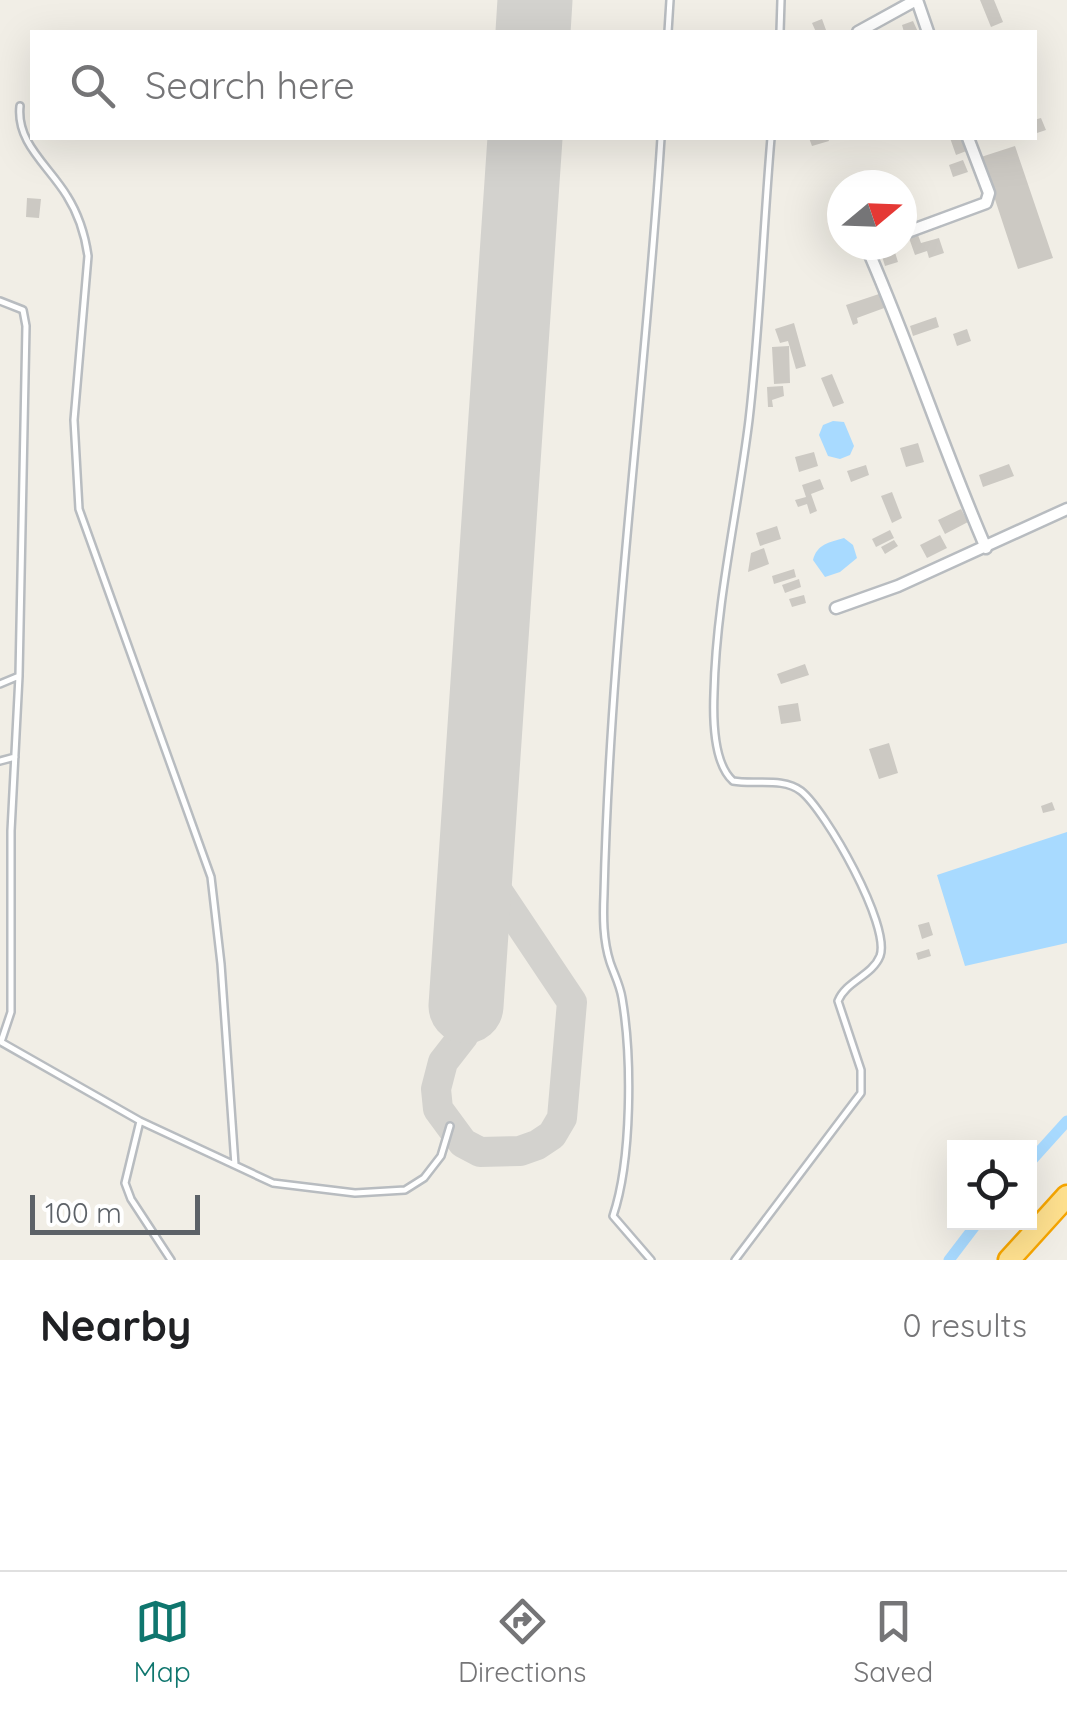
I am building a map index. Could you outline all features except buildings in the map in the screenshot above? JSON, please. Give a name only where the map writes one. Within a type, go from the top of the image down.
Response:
[{"type":"highway","points":[[1009,1260],[1067,1196]]},
{"type":"street","points":[[862,30],[916,0],[927,30]]},
{"type":"street","points":[[917,228],[986,203],[990,193],[969,140]]},
{"type":"street","points":[[872,260],[986,548]]},
{"type":"street","points":[[836,608],[898,586],[1067,509]]},
{"type":"lane","points":[[668,30],[670,0]]},
{"type":"lane","points":[[780,30],[782,0]]},
{"type":"lane","points":[[20,106],[18,126],[70,199],[85,233],[88,256],[74,420],[79,509],[211,877],[221,964],[234,1165]]},
{"type":"lane","points":[[650,1260],[612,1216],[624,1165],[626,1049],[622,994],[609,960],[603,926],[611,731],[661,140]]},
{"type":"lane","points":[[736,1260],[861,1093],[861,1070],[838,1001],[881,953],[878,930],[863,890],[807,798],[786,784],[733,780],[720,758],[714,712],[716,650],[749,417],[771,140]]},
{"type":"lane","points":[[0,301],[23,310],[26,326],[19,676],[11,831],[11,1012],[0,1042],[140,1121],[273,1184],[354,1193],[404,1190],[424,1178],[441,1156],[450,1126]]},
{"type":"lane","points":[[0,684],[19,676]]},
{"type":"lane","points":[[0,761],[14,757]]},
{"type":"lane","points":[[140,1121],[125,1183],[131,1199],[171,1260]]},
{"type":"water","points":[[844,422],[854,446],[850,455],[840,459],[828,456],[819,435],[823,425]]},
{"type":"water","points":[[844,538],[853,545],[857,558],[840,572],[825,577],[813,560],[815,555],[825,544]]},
{"type":"water","points":[[1067,832],[1067,943],[965,966],[937,875]]},
{"type":"waterway","points":[[1037,1154],[1067,1121]]},
{"type":"waterway","points":[[949,1260],[972,1230]]},
{"type":"taxiway","points":[[504,140],[519,174],[521,197]]},
{"type":"taxiway","points":[[466,1006],[464,1035],[443,1062],[436,1089],[438,1109],[463,1143],[480,1152],[520,1151],[537,1145],[552,1135],[562,1118],[572,1002],[483,869],[476,851]]},
{"type":"runway","points":[[533,30],[535,0]]},
{"type":"runway","points":[[466,1006],[525,140]]}]
